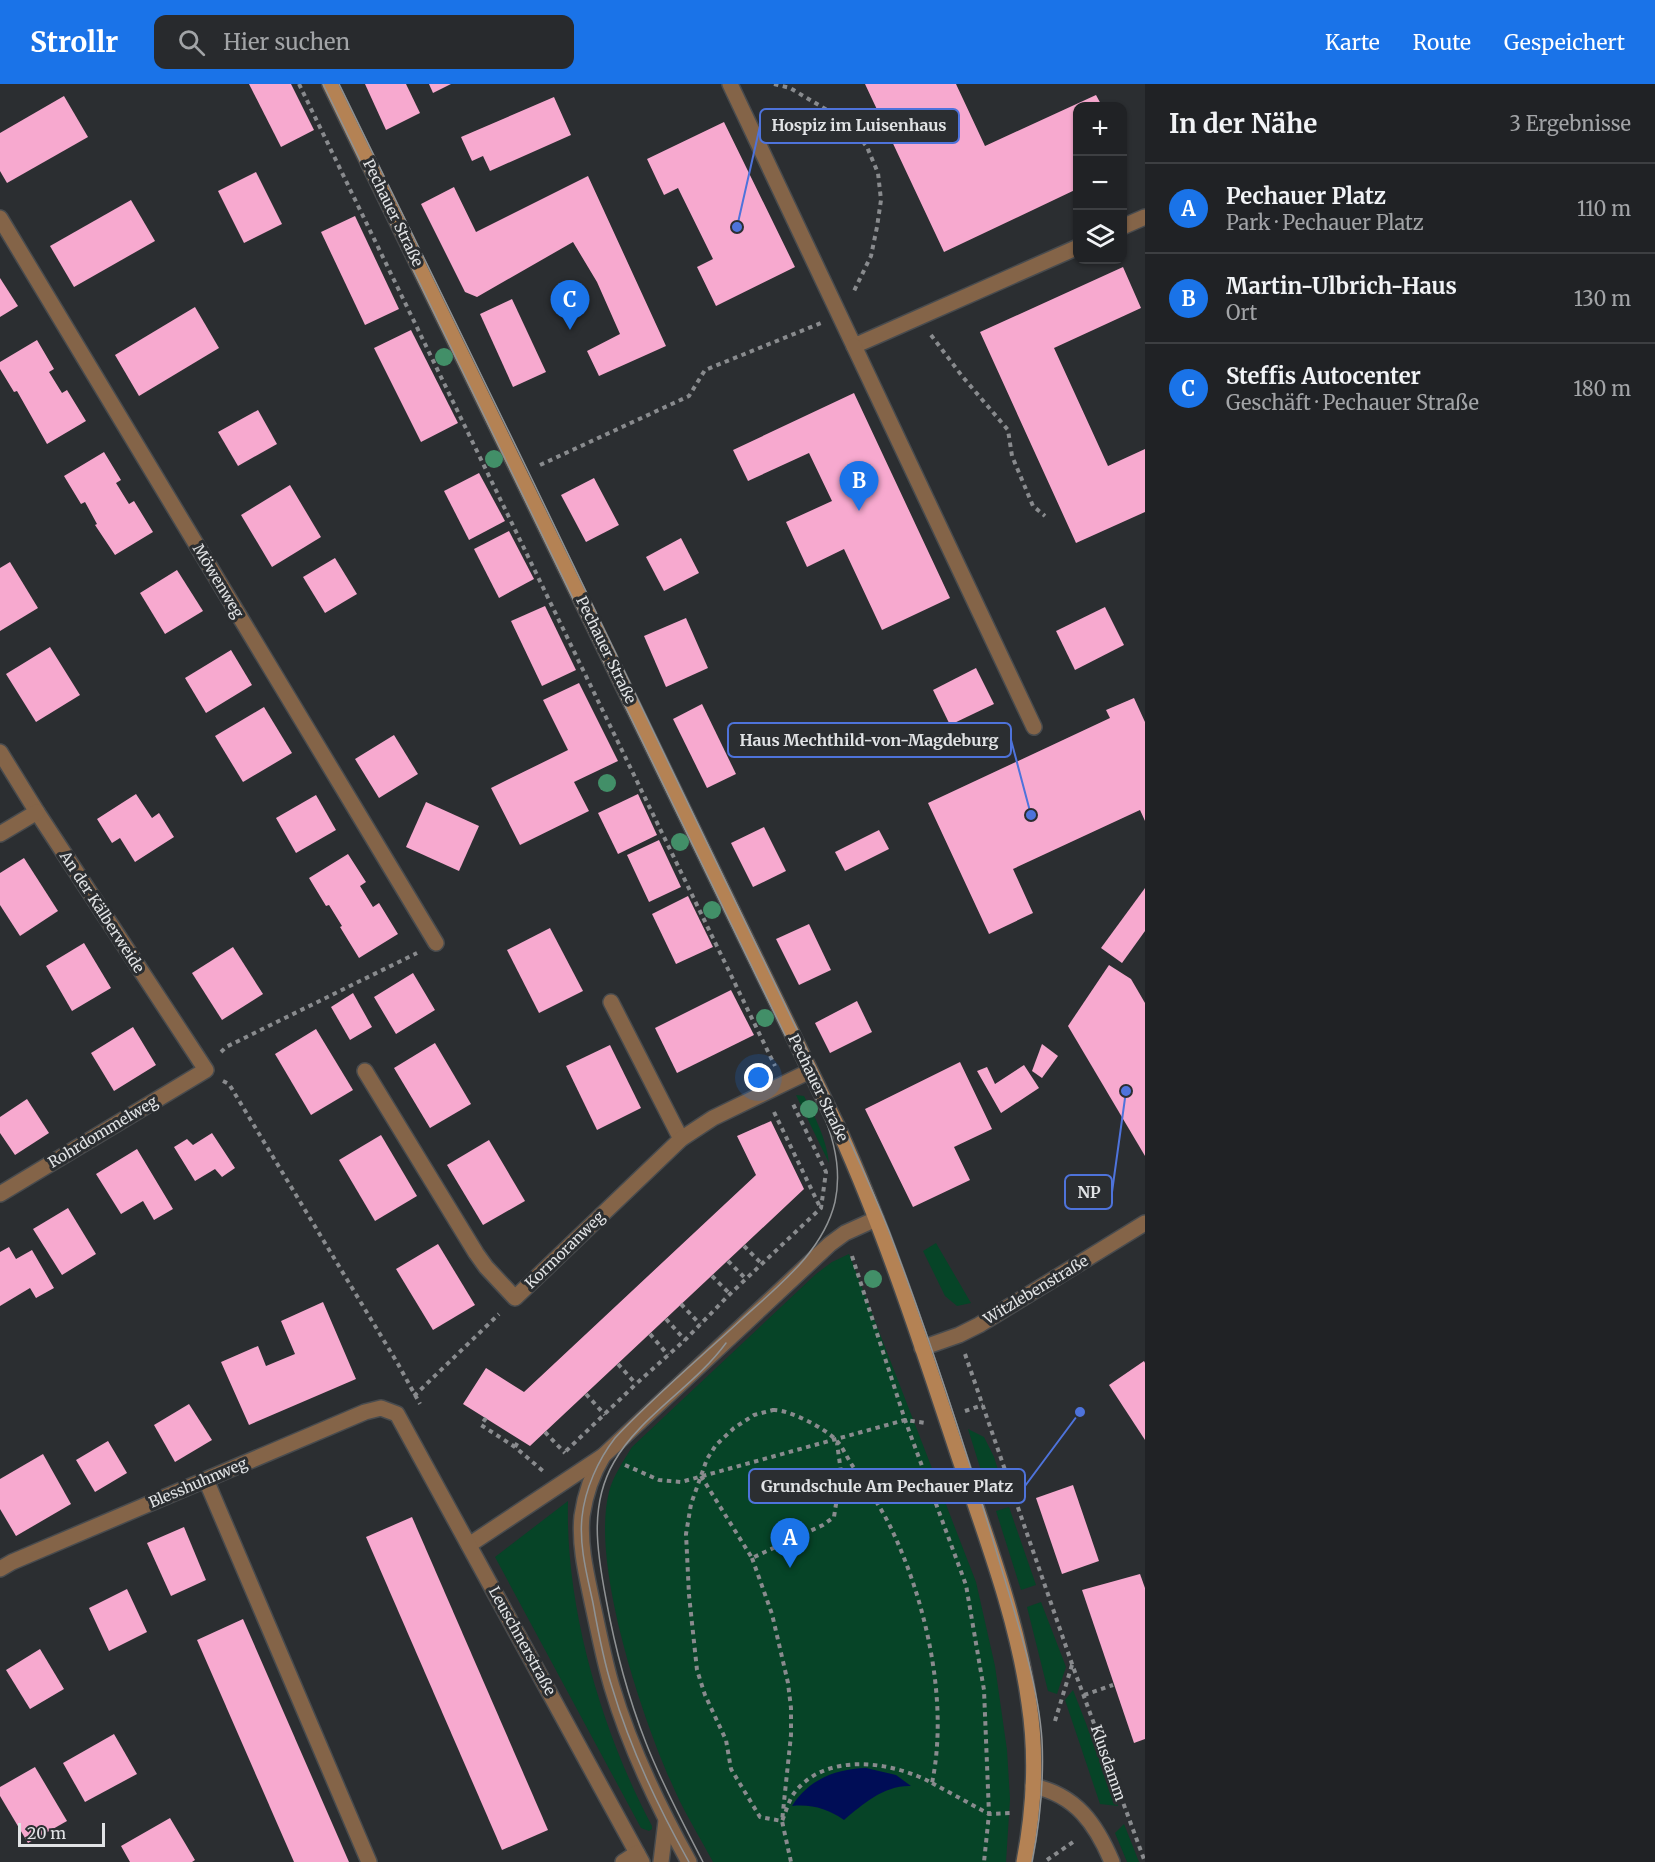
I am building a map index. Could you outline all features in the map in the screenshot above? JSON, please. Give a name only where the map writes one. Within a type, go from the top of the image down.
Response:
[{"type":"main road","name":"Pechauer Straße","points":[[330,84],[810,1071],[855,1167],[876,1219],[922,1348],[1016,1637],[1029,1704],[1033,1742],[1033,1786],[1024,1862]]},
{"type":"street","points":[[730,84],[1034,727]]},
{"type":"street","points":[[1127,225],[1145,217]]},
{"type":"street","name":"Möwenweg","points":[[0,218],[436,943]]},
{"type":"street","points":[[854,346],[1073,249]]},
{"type":"street","name":"An der Kälberweide","points":[[0,752],[206,1070]]},
{"type":"street","points":[[0,834],[37,812]]},
{"type":"street","points":[[611,1002],[681,1139]]},
{"type":"street","name":"Rohrdommelweg","points":[[0,1194],[206,1070]]},
{"type":"street","name":"Kormoranweg","points":[[365,1071],[476,1253],[515,1298],[681,1139],[713,1118],[810,1071]]},
{"type":"street","points":[[470,1545],[603,1456],[830,1244],[845,1233],[876,1219]]},
{"type":"street","name":"Witzlebenstraße","points":[[922,1348],[979,1325],[1145,1223]]},
{"type":"street","name":"Blesshuhnweg","points":[[0,1569],[365,1412],[381,1408],[397,1414]]},
{"type":"street","name":"Leuschnerstraße","points":[[397,1414],[640,1858],[623,1862]]},
{"type":"street","points":[[603,1456],[590,1484],[582,1518],[582,1541],[587,1577],[612,1687],[634,1749],[666,1821],[689,1862]]},
{"type":"street","points":[[206,1480],[369,1862]]},
{"type":"street","points":[[1033,1786],[1050,1791],[1071,1803],[1091,1821],[1112,1862]]},
{"type":"street","points":[[661,1862],[666,1821]]},
{"type":"path","name":"Pechauer Straße","points":[[299,84],[826,1172],[821,1208]]},
{"type":"path","points":[[536,467],[688,396],[705,370],[841,315],[871,256],[881,200],[878,173],[867,147],[849,123],[790,87],[774,84]]},
{"type":"path","points":[[918,318],[962,376],[1008,430],[1012,456],[1033,506],[1044,516]]},
{"type":"path","points":[[422,1412],[398,1364],[229,1084],[206,1070],[226,1047],[436,943]]},
{"type":"path","points":[[558,1459],[821,1208],[776,1114]]},
{"type":"path","points":[[782,1143],[788,1140]]},
{"type":"path","points":[[801,1183],[807,1180]]},
{"type":"path","points":[[744,1246],[762,1264]]},
{"type":"path","points":[[851,1252],[905,1420],[966,1585],[984,1690],[989,1814],[984,1862]]},
{"type":"path","points":[[728,1261],[746,1279]]},
{"type":"path","points":[[712,1276],[730,1294]]},
{"type":"path","points":[[397,1414],[515,1298]]},
{"type":"path","points":[[681,1304],[700,1324]]},
{"type":"path","points":[[666,1319],[685,1340]]},
{"type":"path","points":[[650,1334],[668,1355]]},
{"type":"path","name":"Klusdamm","points":[[959,1335],[1072,1664],[1145,1862]]},
{"type":"path","points":[[618,1364],[636,1384]]},
{"type":"path","points":[[586,1394],[604,1415]]},
{"type":"path","points":[[782,1821],[760,1817],[743,1791],[731,1769],[726,1740],[705,1695],[697,1670],[689,1595],[686,1534],[687,1517],[700,1476],[711,1452],[724,1436],[764,1412],[779,1410],[791,1413],[836,1440],[878,1504],[903,1555],[923,1619],[934,1675],[938,1756],[932,1783]]},
{"type":"path","points":[[486,1418],[481,1425],[515,1447],[544,1472]]},
{"type":"path","points":[[603,1456],[670,1483],[681,1482],[905,1420],[926,1423],[930,1434]]},
{"type":"path","points":[[545,1432],[565,1453]]},
{"type":"path","points":[[515,1447],[519,1440]]},
{"type":"path","points":[[752,1558],[823,1526],[834,1518],[841,1472],[836,1440]]},
{"type":"path","points":[[535,1477],[551,1466]]},
{"type":"path","points":[[700,1476],[752,1558],[778,1635],[791,1708],[791,1735],[782,1821],[791,1862]]},
{"type":"path","points":[[1054,1728],[1072,1664]]},
{"type":"path","points":[[1084,1695],[1113,1685]]},
{"type":"path","points":[[782,1821],[795,1792],[813,1777],[838,1767],[867,1764],[894,1767],[932,1783],[989,1814],[1015,1812],[1014,1822]]},
{"type":"path","points":[[1044,1862],[1095,1827]]},
{"type":"green space","points":[[796,1095],[804,1096],[812,1112],[823,1136],[829,1163]]},
{"type":"green space","points":[[936,1243],[971,1303],[957,1306],[945,1296],[923,1251]]},
{"type":"green space","points":[[849,1254],[976,1582],[995,1666],[1007,1750],[1010,1799],[1006,1862],[713,1862],[680,1802],[663,1763],[649,1727],[623,1644],[613,1602],[607,1561],[605,1523],[609,1492],[619,1469],[632,1447],[816,1274],[832,1262]]},
{"type":"green space","points":[[968,1429],[984,1437],[994,1457],[1005,1492],[989,1496]]},
{"type":"green space","points":[[568,1501],[573,1584],[590,1668],[617,1751],[652,1826],[649,1831],[641,1828],[495,1557]]},
{"type":"green space","points":[[1009,1507],[1036,1585],[1021,1590],[996,1511]]},
{"type":"green space","points":[[1041,1602],[1066,1667],[1057,1694],[1048,1691],[1027,1607]]},
{"type":"green space","points":[[1073,1690],[1118,1806],[1100,1804],[1065,1700]]},
{"type":"green space","points":[[1124,1824],[1139,1862],[1127,1862],[1115,1833]]},
{"type":"shaded area","points":[[866,1768],[896,1775],[911,1786],[883,1792],[844,1820],[819,1808],[792,1806],[807,1789],[824,1777],[834,1773]]},
{"type":"building","points":[[249,84],[291,84],[314,130],[281,147]]},
{"type":"building","points":[[365,84],[406,84],[420,113],[386,130]]},
{"type":"building","points":[[429,84],[451,84],[433,93]]},
{"type":"building","points":[[865,84],[956,84],[985,146],[1073,106],[1073,191],[944,252]]},
{"type":"building","points":[[1096,95],[1100,102],[1081,102]]},
{"type":"building","points":[[64,96],[88,137],[7,183],[0,171],[0,133]]},
{"type":"building","points":[[554,97],[571,135],[490,171],[483,156],[472,161],[461,137]]},
{"type":"building","points":[[724,122],[795,267],[716,306],[697,267],[713,259],[678,188],[664,195],[647,159]]},
{"type":"building","points":[[256,172],[282,224],[244,243],[218,191]]},
{"type":"building","points":[[588,176],[666,346],[599,376],[587,351],[620,334],[597,282],[573,242],[477,297],[465,292],[421,204],[454,187],[476,232]]},
{"type":"building","points":[[131,200],[155,241],[74,287],[50,246]]},
{"type":"building","points":[[355,216],[399,309],[365,325],[321,232]]},
{"type":"building","points":[[1123,267],[1141,308],[1054,348],[1108,466],[1145,449],[1145,512],[1076,543],[980,332]]},
{"type":"building","points":[[0,278],[18,306],[0,317]]},
{"type":"building","points":[[512,299],[546,372],[513,387],[480,314]]},
{"type":"building","points":[[195,307],[219,348],[139,396],[115,355]]},
{"type":"building","points":[[411,330],[458,423],[421,442],[374,348]]},
{"type":"building","points":[[37,340],[54,369],[49,372],[62,393],[67,390],[86,421],[47,444],[17,391],[14,392],[0,369],[0,362]]},
{"type":"building","points":[[854,393],[950,598],[882,630],[844,549],[807,567],[786,522],[832,501],[809,453],[748,481],[733,450]]},
{"type":"building","points":[[258,410],[277,444],[238,466],[218,432]]},
{"type":"building","points":[[104,452],[121,480],[116,483],[129,504],[134,501],[153,532],[115,555],[95,525],[97,524],[85,502],[81,504],[64,476]]},
{"type":"building","points":[[479,473],[505,521],[469,540],[444,491]]},
{"type":"building","points":[[594,478],[619,525],[586,542],[561,495]]},
{"type":"building","points":[[290,485],[321,537],[272,567],[241,515]]},
{"type":"building","points":[[509,531],[534,579],[499,598],[474,549]]},
{"type":"building","points":[[681,538],[699,573],[664,591],[646,557]]},
{"type":"building","points":[[335,558],[357,594],[325,613],[303,577]]},
{"type":"building","points":[[10,562],[38,608],[0,631],[0,568]]},
{"type":"building","points":[[177,570],[203,611],[165,634],[140,593]]},
{"type":"building","points":[[545,606],[576,670],[542,686],[511,621]]},
{"type":"building","points":[[1105,607],[1124,645],[1075,670],[1056,631]]},
{"type":"building","points":[[686,618],[708,668],[666,687],[644,636]]},
{"type":"building","points":[[50,647],[80,695],[36,722],[6,674]]},
{"type":"building","points":[[231,650],[252,685],[206,713],[185,678]]},
{"type":"building","points":[[976,668],[994,704],[950,725],[933,690]]},
{"type":"building","points":[[579,683],[618,761],[574,782],[589,811],[520,845],[491,788],[568,750],[543,700]]},
{"type":"building","points":[[1134,698],[1145,722],[1145,821],[1140,810],[1013,869],[1033,913],[989,934],[928,803],[1110,718],[1106,710]]},
{"type":"building","points":[[702,704],[736,774],[707,788],[673,719]]},
{"type":"building","points":[[264,707],[292,753],[243,782],[215,736]]},
{"type":"building","points":[[394,735],[418,774],[379,798],[355,759]]},
{"type":"building","points":[[136,794],[152,818],[159,813],[174,837],[135,862],[120,838],[112,843],[97,819]]},
{"type":"building","points":[[638,794],[657,835],[618,854],[598,813]]},
{"type":"building","points":[[316,795],[336,830],[296,853],[276,818]]},
{"type":"building","points":[[426,802],[479,826],[459,871],[406,847]]},
{"type":"building","points":[[764,827],[786,871],[753,887],[731,843]]},
{"type":"building","points":[[879,830],[889,849],[845,871],[835,852]]},
{"type":"building","points":[[659,840],[681,887],[649,902],[627,855]]},
{"type":"building","points":[[348,854],[366,882],[360,886],[373,907],[379,903],[398,934],[359,958],[329,905],[326,906],[309,878]]},
{"type":"building","points":[[24,858],[58,911],[20,936],[0,905],[0,873]]},
{"type":"building","points":[[1145,888],[1145,931],[1122,963],[1101,948]]},
{"type":"building","points":[[688,896],[713,947],[676,964],[652,914]]},
{"type":"building","points":[[809,924],[831,970],[799,985],[776,939]]},
{"type":"building","points":[[550,928],[583,991],[539,1013],[507,950]]},
{"type":"building","points":[[84,943],[111,988],[72,1011],[46,966]]},
{"type":"building","points":[[233,947],[263,994],[222,1020],[192,973]]},
{"type":"building","points":[[1109,965],[1131,979],[1145,1003],[1145,1156],[1068,1026]]},
{"type":"building","points":[[413,973],[435,1010],[396,1034],[374,997]]},
{"type":"building","points":[[731,990],[754,1035],[677,1073],[655,1028]]},
{"type":"building","points":[[353,993],[372,1027],[350,1040],[331,1007]]},
{"type":"building","points":[[857,1001],[872,1032],[830,1053],[815,1023]]},
{"type":"building","points":[[133,1027],[156,1065],[114,1091],[91,1053]]},
{"type":"building","points":[[316,1029],[353,1090],[311,1115],[275,1054]]},
{"type":"building","points":[[435,1043],[471,1104],[430,1128],[394,1068]]},
{"type":"building","points":[[1042,1044],[1058,1056],[1042,1078],[1032,1071]]},
{"type":"building","points":[[610,1045],[641,1108],[597,1130],[566,1066]]},
{"type":"building","points":[[960,1062],[992,1129],[954,1147],[970,1180],[913,1207],[865,1109]]},
{"type":"building","points":[[1024,1065],[1039,1088],[1001,1113],[977,1071],[987,1067],[995,1084]]},
{"type":"building","points":[[27,1099],[49,1133],[15,1155],[0,1133],[0,1117]]},
{"type":"building","points":[[771,1121],[804,1189],[530,1446],[463,1404],[486,1368],[524,1392],[756,1175],[737,1136]]},
{"type":"building","points":[[212,1133],[235,1168],[222,1177],[215,1169],[195,1181],[174,1147],[187,1139],[193,1145]]},
{"type":"building","points":[[381,1135],[417,1196],[375,1221],[339,1160]]},
{"type":"building","points":[[489,1140],[525,1201],[483,1225],[447,1165]]},
{"type":"building","points":[[137,1149],[173,1209],[154,1220],[143,1201],[121,1214],[96,1174]]},
{"type":"building","points":[[68,1208],[96,1254],[62,1275],[33,1229]]},
{"type":"building","points":[[438,1244],[475,1305],[433,1330],[396,1269]]},
{"type":"building","points":[[9,1247],[16,1259],[32,1250],[54,1288],[36,1298],[30,1288],[0,1306],[0,1252]]},
{"type":"building","points":[[323,1302],[356,1379],[249,1425],[221,1362],[258,1346],[266,1366],[295,1354],[281,1321]]},
{"type":"building","points":[[1144,1361],[1145,1363],[1145,1440],[1109,1385]]},
{"type":"building","points":[[189,1404],[212,1440],[175,1462],[154,1425]]},
{"type":"building","points":[[108,1441],[127,1473],[95,1492],[76,1460]]},
{"type":"building","points":[[43,1454],[71,1504],[16,1536],[0,1509],[0,1479]]},
{"type":"building","points":[[1073,1485],[1099,1561],[1062,1574],[1036,1498]]},
{"type":"building","points":[[412,1517],[548,1830],[502,1850],[366,1537]]},
{"type":"building","points":[[184,1527],[206,1580],[171,1596],[147,1543]]},
{"type":"building","points":[[1140,1574],[1145,1588],[1145,1739],[1134,1743],[1082,1590]]},
{"type":"building","points":[[127,1589],[147,1632],[109,1651],[89,1608]]},
{"type":"building","points":[[243,1619],[349,1862],[294,1862],[197,1640]]},
{"type":"building","points":[[40,1649],[64,1689],[30,1709],[6,1670]]},
{"type":"building","points":[[114,1734],[137,1774],[85,1802],[63,1763]]},
{"type":"building","points":[[35,1767],[67,1821],[28,1843],[0,1796],[0,1787]]},
{"type":"building","points":[[170,1818],[195,1860],[192,1862],[130,1862],[121,1846]]},
{"type":"tram line","points":[[323,84],[821,1109],[836,1154],[838,1178],[835,1202],[829,1220],[810,1252],[784,1281],[661,1392],[615,1438],[593,1475],[586,1496],[581,1528],[584,1560],[609,1676],[627,1732],[646,1777],[689,1862]]},
{"type":"tram line","points":[[339,84],[826,1090],[889,1231],[959,1430],[1010,1596],[1036,1693],[1042,1740],[1042,1771],[1041,1801],[1032,1862]]},
{"type":"tram line","points":[[703,1862],[659,1773],[633,1708],[610,1617],[600,1564],[597,1529],[598,1512],[606,1478],[625,1445],[652,1416],[699,1374],[726,1343]]},
{"type":"place","name":"Hospiz im Luisenhaus","points":[[737,227]]},
{"type":"place","name":"Steffis Autocenter","points":[[570,330]]},
{"type":"place","name":"Martin-Ulbrich-Haus","points":[[859,511]]},
{"type":"place","name":"Haus Mechthild-von-Magdeburg","points":[[1031,815]]},
{"type":"place","name":"NP","points":[[1126,1091]]},
{"type":"place","name":"Grundschule Am Pechauer Platz","points":[[1080,1412]]},
{"type":"place","name":"Pechauer Platz","points":[[790,1568]]}]
